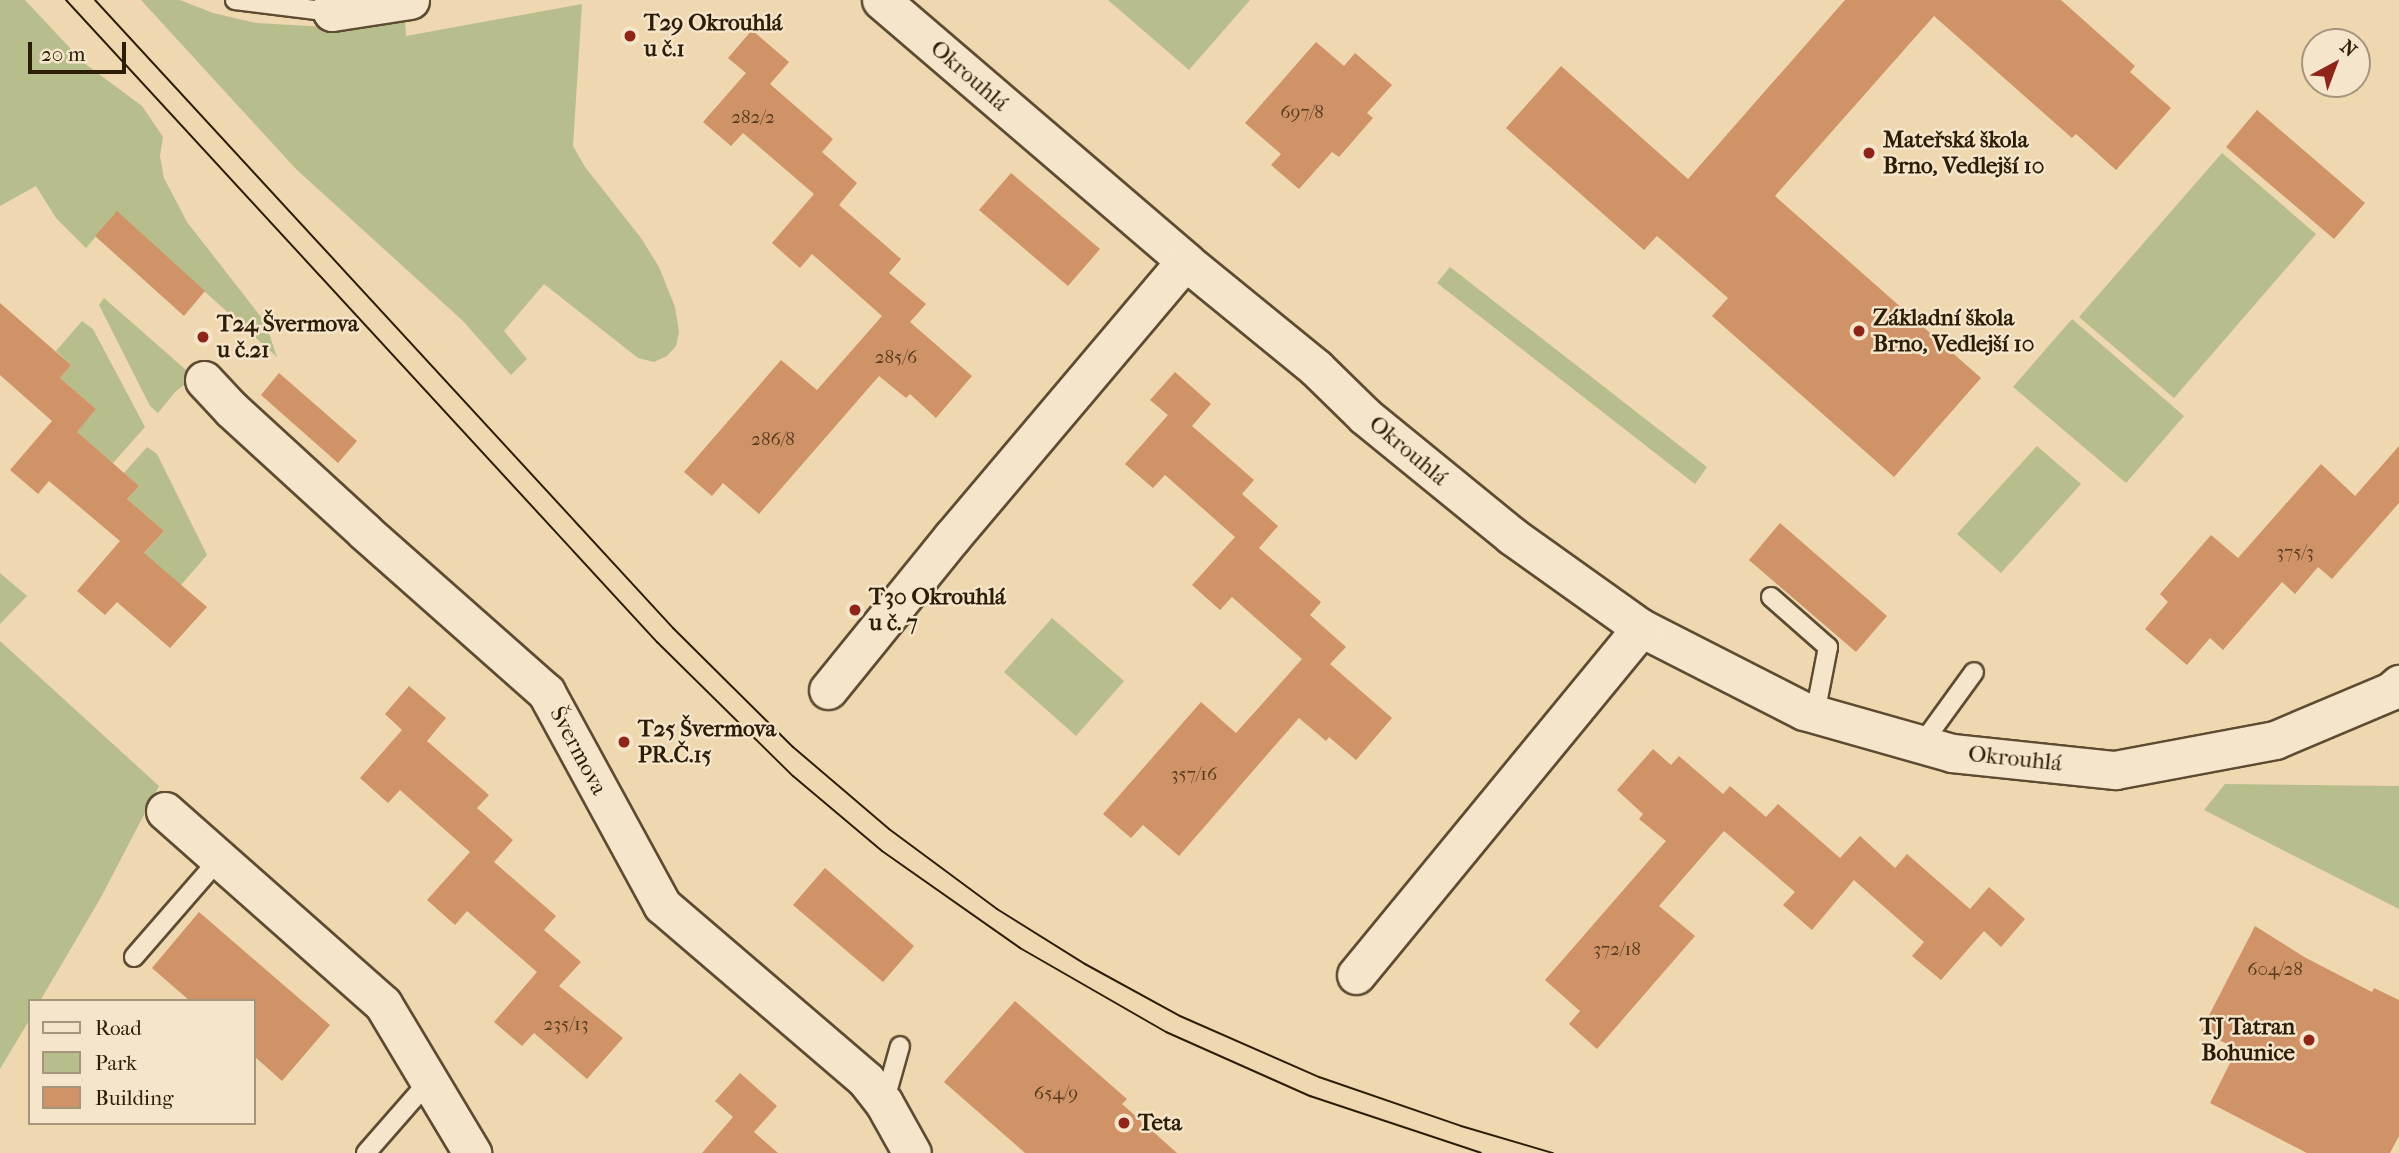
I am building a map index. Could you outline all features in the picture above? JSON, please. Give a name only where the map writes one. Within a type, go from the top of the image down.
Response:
[{"type":"street","points":[[332,6],[410,0]]},
{"type":"street","name":"Okrouhlá","points":[[881,0],[1185,261],[1274,332],[1365,416],[1512,536],[1641,628],[1815,715],[1952,752],[2115,770],[2275,740],[2391,691],[2399,684]]},
{"type":"street","points":[[828,690],[952,537],[1185,261]]},
{"type":"street","name":"Švermova","points":[[204,380],[231,409],[365,532],[546,692],[662,905],[866,1080],[884,1103],[912,1153]]},
{"type":"street","points":[[1356,975],[1641,628]]},
{"type":"street","points":[[165,811],[383,1004],[472,1153]]},
{"type":"lane","points":[[235,0],[332,6]]},
{"type":"lane","points":[[1771,597],[1828,647],[1815,715]]},
{"type":"lane","points":[[1921,745],[1974,672]]},
{"type":"lane","points":[[134,957],[219,858]]},
{"type":"lane","points":[[884,1103],[900,1046]]},
{"type":"lane","points":[[366,1153],[429,1081]]},
{"type":"green space","points":[[0,0],[25,0],[84,63],[142,106],[163,137],[160,156],[164,178],[187,222],[265,322],[277,357],[117,212],[86,248],[56,218],[36,186],[0,206]]},
{"type":"green space","points":[[141,0],[180,0],[213,13],[256,23],[327,27],[405,20],[406,36],[582,4],[573,146],[585,167],[641,238],[659,267],[675,307],[679,332],[676,346],[667,356],[654,362],[638,358],[544,284],[504,331],[527,359],[511,375],[463,321],[296,169]]},
{"type":"green space","points":[[1108,0],[1250,0],[1189,70]]},
{"type":"green space","points":[[2222,153],[2316,234],[2174,398],[2079,317]]},
{"type":"green space","points":[[1450,267],[1707,467],[1695,484],[1437,283]]},
{"type":"green space","points":[[104,298],[194,377],[175,392],[158,413],[150,406],[99,305]]},
{"type":"green space","points":[[2072,319],[2184,416],[2126,483],[2013,387]]},
{"type":"green space","points":[[82,321],[93,329],[145,427],[113,463],[73,436],[96,409],[60,378],[71,365],[56,351]]},
{"type":"green space","points":[[2037,446],[2081,484],[2001,573],[1957,534]]},
{"type":"green space","points":[[147,447],[157,454],[207,555],[181,585],[141,557],[164,531],[127,499],[139,486],[124,473]]},
{"type":"green space","points":[[0,573],[27,596],[0,624]]},
{"type":"green space","points":[[1052,618],[1124,681],[1076,736],[1004,672]]},
{"type":"green space","points":[[0,641],[159,786],[100,899],[41,999],[28,999],[28,1022],[0,1069]]},
{"type":"green space","points":[[2225,784],[2399,786],[2399,909],[2204,810]]},
{"type":"building","points":[[1845,0],[2061,0],[2135,66],[2130,72],[2171,108],[2116,170],[2076,134],[2072,138],[1934,16],[1775,196],[1981,378],[1894,477],[1712,316],[1728,298],[1657,236],[1644,250],[1506,128],[1561,66],[1688,179]]},
{"type":"building","points":[[752,30],[789,62],[770,84],[833,139],[822,152],[857,183],[839,205],[901,259],[889,273],[926,304],[910,322],[972,376],[936,418],[910,394],[906,398],[879,376],[759,514],[723,483],[712,496],[684,472],[781,360],[817,390],[882,316],[812,254],[800,268],[772,243],[814,194],[743,133],[731,146],[703,122],[746,73],[728,58]]},
{"type":"building","points":[[1316,42],[1344,66],[1355,53],[1392,85],[1367,113],[1373,118],[1339,157],[1332,152],[1299,189],[1271,165],[1281,154],[1245,123]]},
{"type":"building","points":[[2257,110],[2365,203],[2334,239],[2226,147]]},
{"type":"building","points":[[1011,173],[1100,249],[1068,286],[979,210]]},
{"type":"building","points":[[117,211],[205,291],[184,316],[95,236]]},
{"type":"building","points":[[0,303],[71,365],[60,378],[96,409],[77,432],[139,486],[127,499],[164,531],[144,553],[207,607],[170,648],[117,602],[105,615],[77,591],[120,541],[49,481],[38,494],[10,470],[52,421],[0,375]]},
{"type":"building","points":[[1175,372],[1211,404],[1192,426],[1254,480],[1242,494],[1278,526],[1259,548],[1321,602],[1310,615],[1346,647],[1330,664],[1392,718],[1356,760],[1329,737],[1326,741],[1299,718],[1179,856],[1143,825],[1131,838],[1103,814],[1201,702],[1236,733],[1302,659],[1232,597],[1220,610],[1192,585],[1235,537],[1165,475],[1153,488],[1125,464],[1168,415],[1150,400]]},
{"type":"building","points":[[279,373],[357,441],[338,463],[261,395]]},
{"type":"building","points":[[2399,446],[2399,503],[2332,579],[2318,567],[2295,594],[2282,582],[2223,650],[2210,638],[2187,665],[2145,629],[2168,602],[2160,594],[2211,535],[2238,558],[2321,464],[2355,496]]},
{"type":"building","points":[[1780,523],[1887,616],[1856,652],[1749,560]]},
{"type":"building","points":[[409,686],[446,718],[427,741],[489,795],[477,808],[513,840],[494,862],[556,916],[544,930],[581,962],[559,986],[623,1038],[587,1079],[534,1033],[522,1046],[494,1022],[537,972],[467,911],[455,925],[427,900],[470,852],[400,790],[388,803],[360,778],[402,730],[385,714]]},
{"type":"building","points":[[1653,749],[1671,765],[1679,756],[1723,794],[1730,786],[1766,817],[1778,804],[1840,858],[1860,836],[1895,868],[1907,854],[1970,909],[1989,887],[2025,919],[2001,947],[1984,931],[1941,980],[1912,956],[1924,942],[1854,880],[1812,930],[1783,905],[1795,892],[1724,831],[1659,906],[1695,936],[1597,1049],[1569,1024],[1580,1011],[1545,980],[1666,841],[1639,819],[1643,814],[1617,790]]},
{"type":"building","points":[[825,868],[914,946],[883,982],[793,905]]},
{"type":"building","points":[[199,912],[330,1025],[282,1081],[256,1058],[256,999],[188,999],[152,968]]},
{"type":"building","name":"TJ Tatran Bohunice","points":[[2255,926],[2306,958],[2372,992],[2374,988],[2399,1000],[2399,1136],[2390,1153],[2307,1153],[2210,1103],[2237,1049],[2201,1031]]},
{"type":"building","points":[[1015,1001],[1127,1099],[1122,1104],[1177,1153],[1025,1153],[944,1082]]},
{"type":"building","points":[[740,1073],[777,1106],[754,1132],[778,1153],[702,1153],[733,1117],[715,1101]]},
{"type":"tram line","points":[[66,0],[657,642],[793,776],[882,851],[1020,948],[1166,1032],[1310,1096],[1481,1153]]},
{"type":"tram line","points":[[95,0],[673,628],[793,747],[889,829],[997,909],[1085,964],[1180,1016],[1319,1077],[1461,1126],[1553,1153]]},
{"type":"place","name":"T29 Okrouhlá u č.1","points":[[630,36]]},
{"type":"place","name":"Mateřská škola Brno, Vedlejší 10","points":[[1869,153]]},
{"type":"place","name":"Základní škola Brno, Vedlejší 10","points":[[1859,331]]},
{"type":"place","name":"T24 Švermova u č.21","points":[[203,337]]},
{"type":"place","name":"T30 Okrouhlá u č. 7","points":[[855,610]]},
{"type":"place","name":"T25 Švermova PR.Č.15","points":[[624,742]]},
{"type":"place","name":"TJ Tatran Bohunice","points":[[2309,1040]]},
{"type":"place","name":"Teta","points":[[1124,1123]]}]
